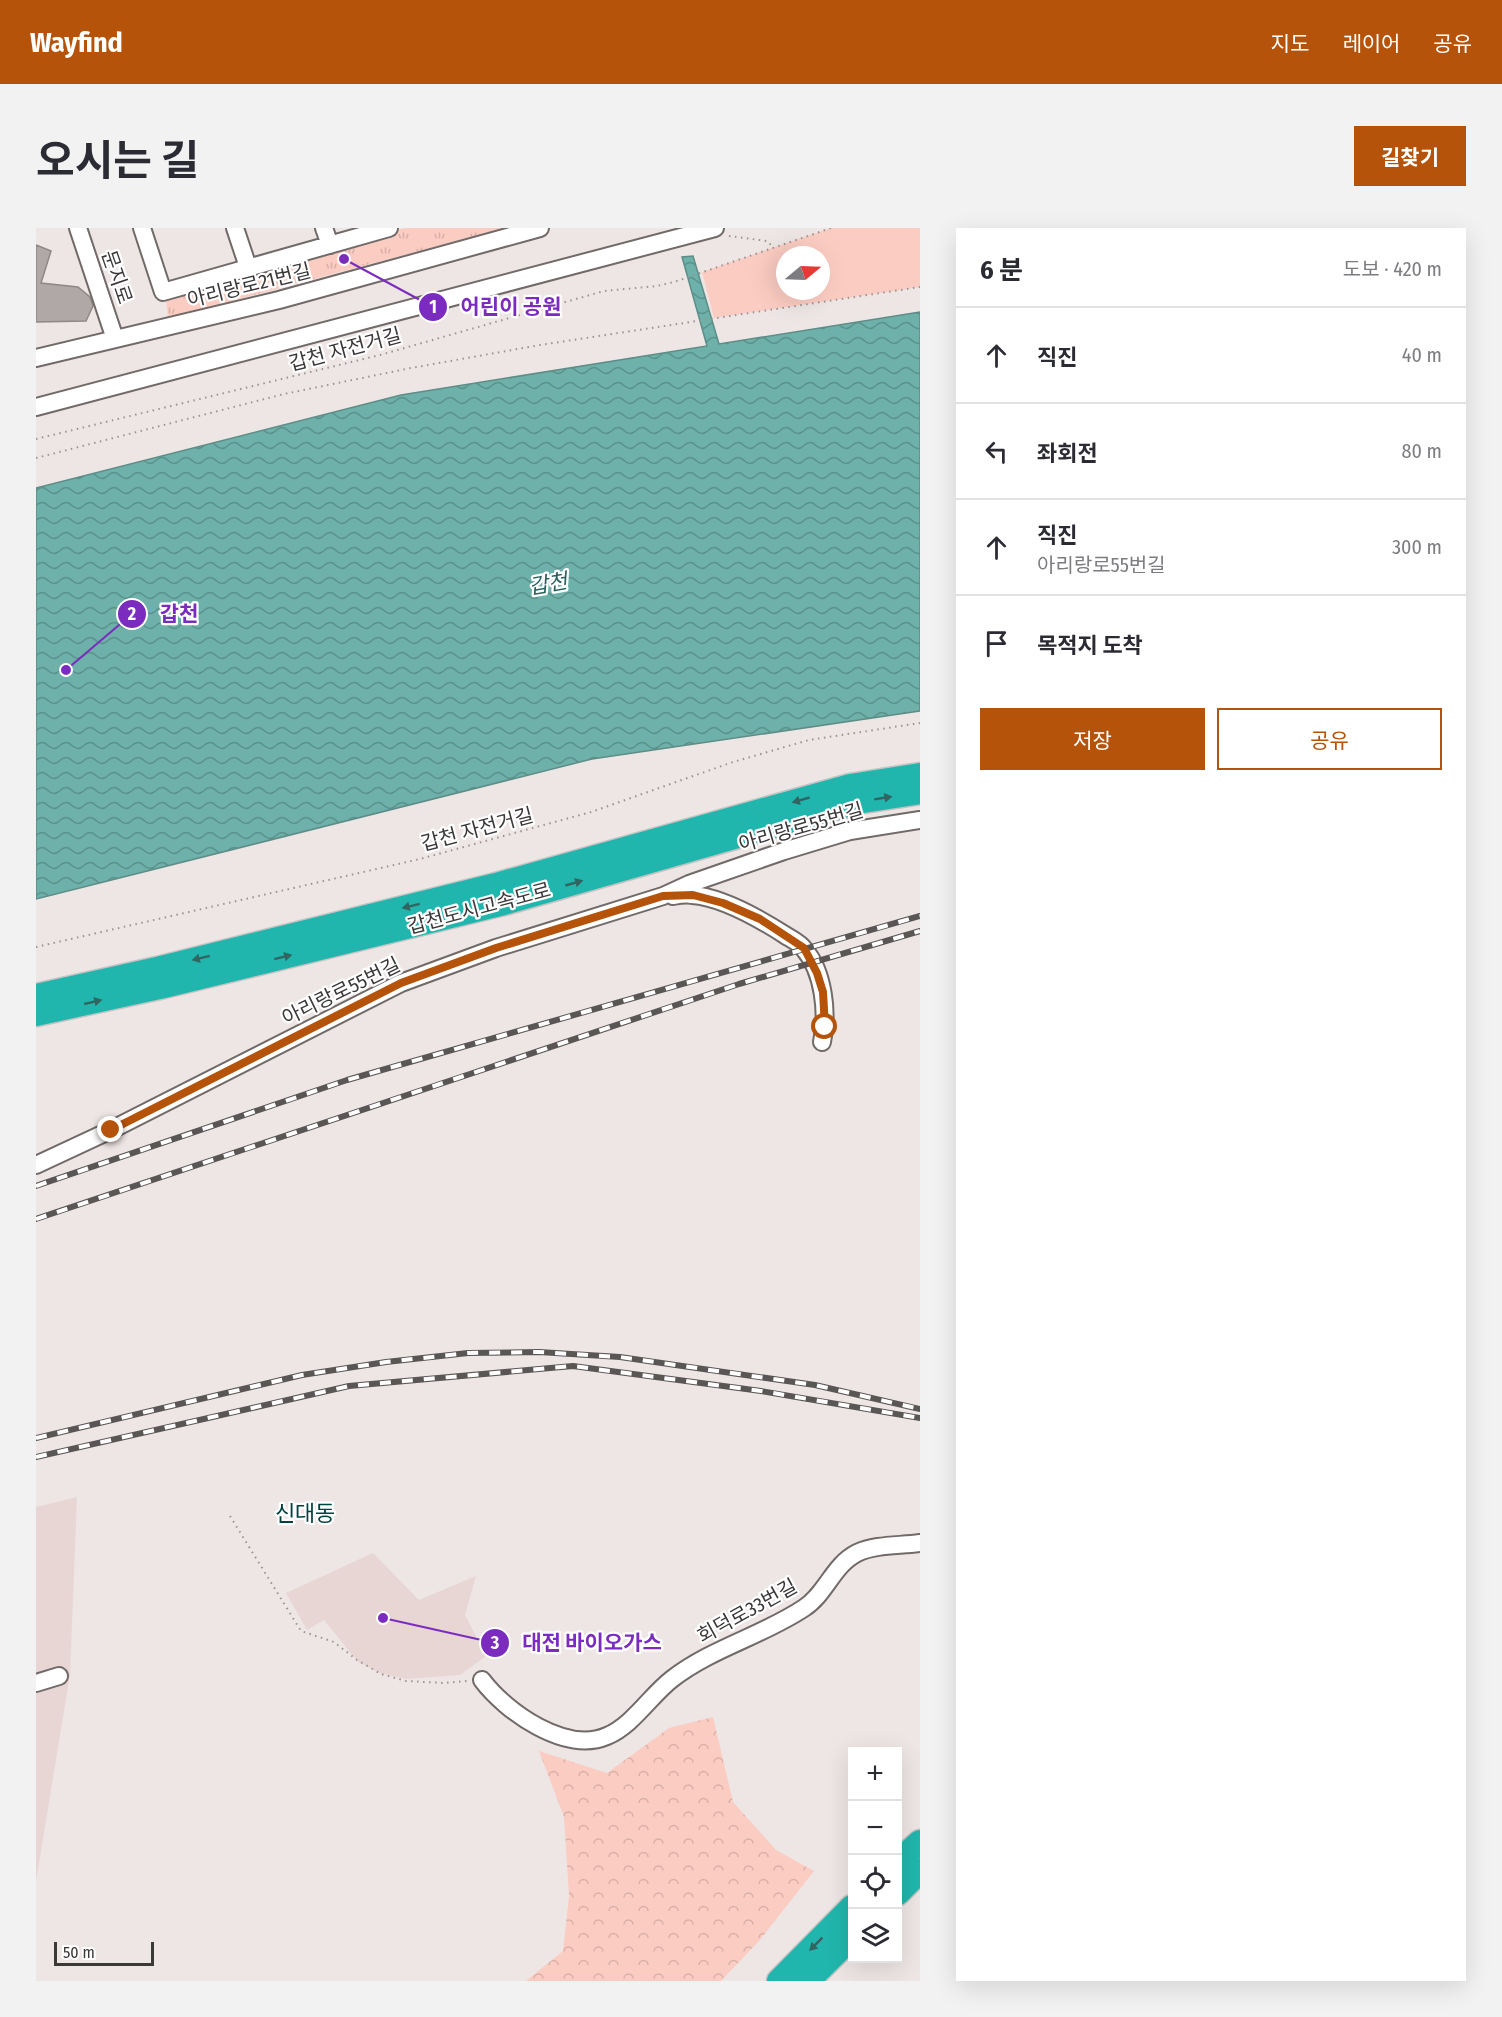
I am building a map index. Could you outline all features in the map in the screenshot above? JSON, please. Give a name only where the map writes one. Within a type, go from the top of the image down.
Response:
[{"type":"highway","name":"갑천도시고속도로","points":[[36,996],[156,969],[496,885],[850,786],[920,775]]},
{"type":"highway","name":"갑천도시고속도로","points":[[36,1014],[175,983],[504,903],[857,802],[920,792]]},
{"type":"highway","points":[[902,1858],[920,1842]]},
{"type":"highway","points":[[902,1888],[920,1871]]},
{"type":"highway","points":[[779,1981],[850,1909]]},
{"type":"highway","points":[[808,1981],[848,1941]]},
{"type":"street","name":"문지로","points":[[78,228],[115,339]]},
{"type":"street","points":[[142,228],[163,292],[389,228]]},
{"type":"street","points":[[235,228],[248,267]]},
{"type":"street","points":[[324,228],[330,245]]},
{"type":"street","name":"아리랑로21번길","points":[[36,358],[279,300],[540,228]]},
{"type":"street","points":[[36,407],[675,233],[709,230]]},
{"type":"street","name":"아리랑로55번길","points":[[36,1165],[111,1130],[401,983],[496,948],[663,896],[689,884],[849,831],[920,820]]},
{"type":"street","points":[[663,896],[693,895],[723,903],[760,919],[804,948],[817,973],[823,992],[825,1027],[822,1042]]},
{"type":"street","name":"회덕로33번길","points":[[482,1680],[503,1704],[530,1723],[572,1739],[607,1736],[621,1727],[672,1679],[690,1666],[806,1607],[837,1568],[856,1553],[874,1548],[920,1543]]},
{"type":"street","points":[[36,1683],[59,1676]]},
{"type":"path","name":"갑천 자전거길","points":[[36,439],[370,358],[604,291],[674,282],[831,228]]},
{"type":"path","points":[[709,230],[767,241],[773,248]]},
{"type":"path","points":[[36,458],[92,442],[319,387],[540,345],[920,286]]},
{"type":"path","name":"갑천 자전거길","points":[[36,947],[485,842],[591,812],[733,762],[810,740],[920,723]]},
{"type":"path","points":[[230,1516],[301,1631],[334,1642],[357,1660],[381,1674],[406,1681],[444,1683],[482,1680]]},
{"type":"shaded area","points":[[77,1497],[70,1675],[36,1881],[36,1507]]},
{"type":"shaded area","points":[[373,1553],[419,1600],[476,1576],[465,1615],[486,1656],[460,1675],[406,1679],[380,1673],[358,1662],[324,1620],[307,1630],[286,1593]]},
{"type":"green space","points":[[405,228],[505,228],[168,318],[166,299]]},
{"type":"green space","points":[[831,228],[920,228],[920,287],[714,318],[702,272],[776,247],[776,300],[830,300],[830,246],[778,246]]},
{"type":"green space","points":[[713,1717],[733,1802],[776,1850],[814,1871],[759,1941],[721,1981],[526,1981],[563,1951],[569,1896],[564,1817],[539,1751],[607,1773],[669,1728]]},
{"type":"water","points":[[693,256],[719,344],[920,312],[920,711],[592,759],[36,899],[36,488],[401,395],[707,346],[682,257]]},
{"type":"building","points":[[36,245],[51,251],[41,283],[78,287],[90,297],[93,306],[86,321],[36,322]]},
{"type":"railway","points":[[36,1186],[347,1080],[920,916]]},
{"type":"railway","points":[[36,1219],[739,984],[920,931]]},
{"type":"railway","points":[[36,1438],[302,1375],[386,1362],[468,1353],[539,1352],[620,1357],[815,1385],[920,1409]]},
{"type":"railway","points":[[36,1457],[349,1386],[573,1366],[761,1391],[920,1418]]},
{"type":"place","name":"어린이 공원","points":[[344,259]]},
{"type":"place","name":"갑천","points":[[66,670]]},
{"type":"place","name":"대전 바이오가스","points":[[383,1618]]},
{"type":"district","name":"신대동","points":[[305,1513]]},
{"type":"route","points":[[111,1130],[401,983],[496,948],[663,896],[693,895],[723,903],[760,919],[804,948],[817,973],[823,992],[825,1027]]}]
